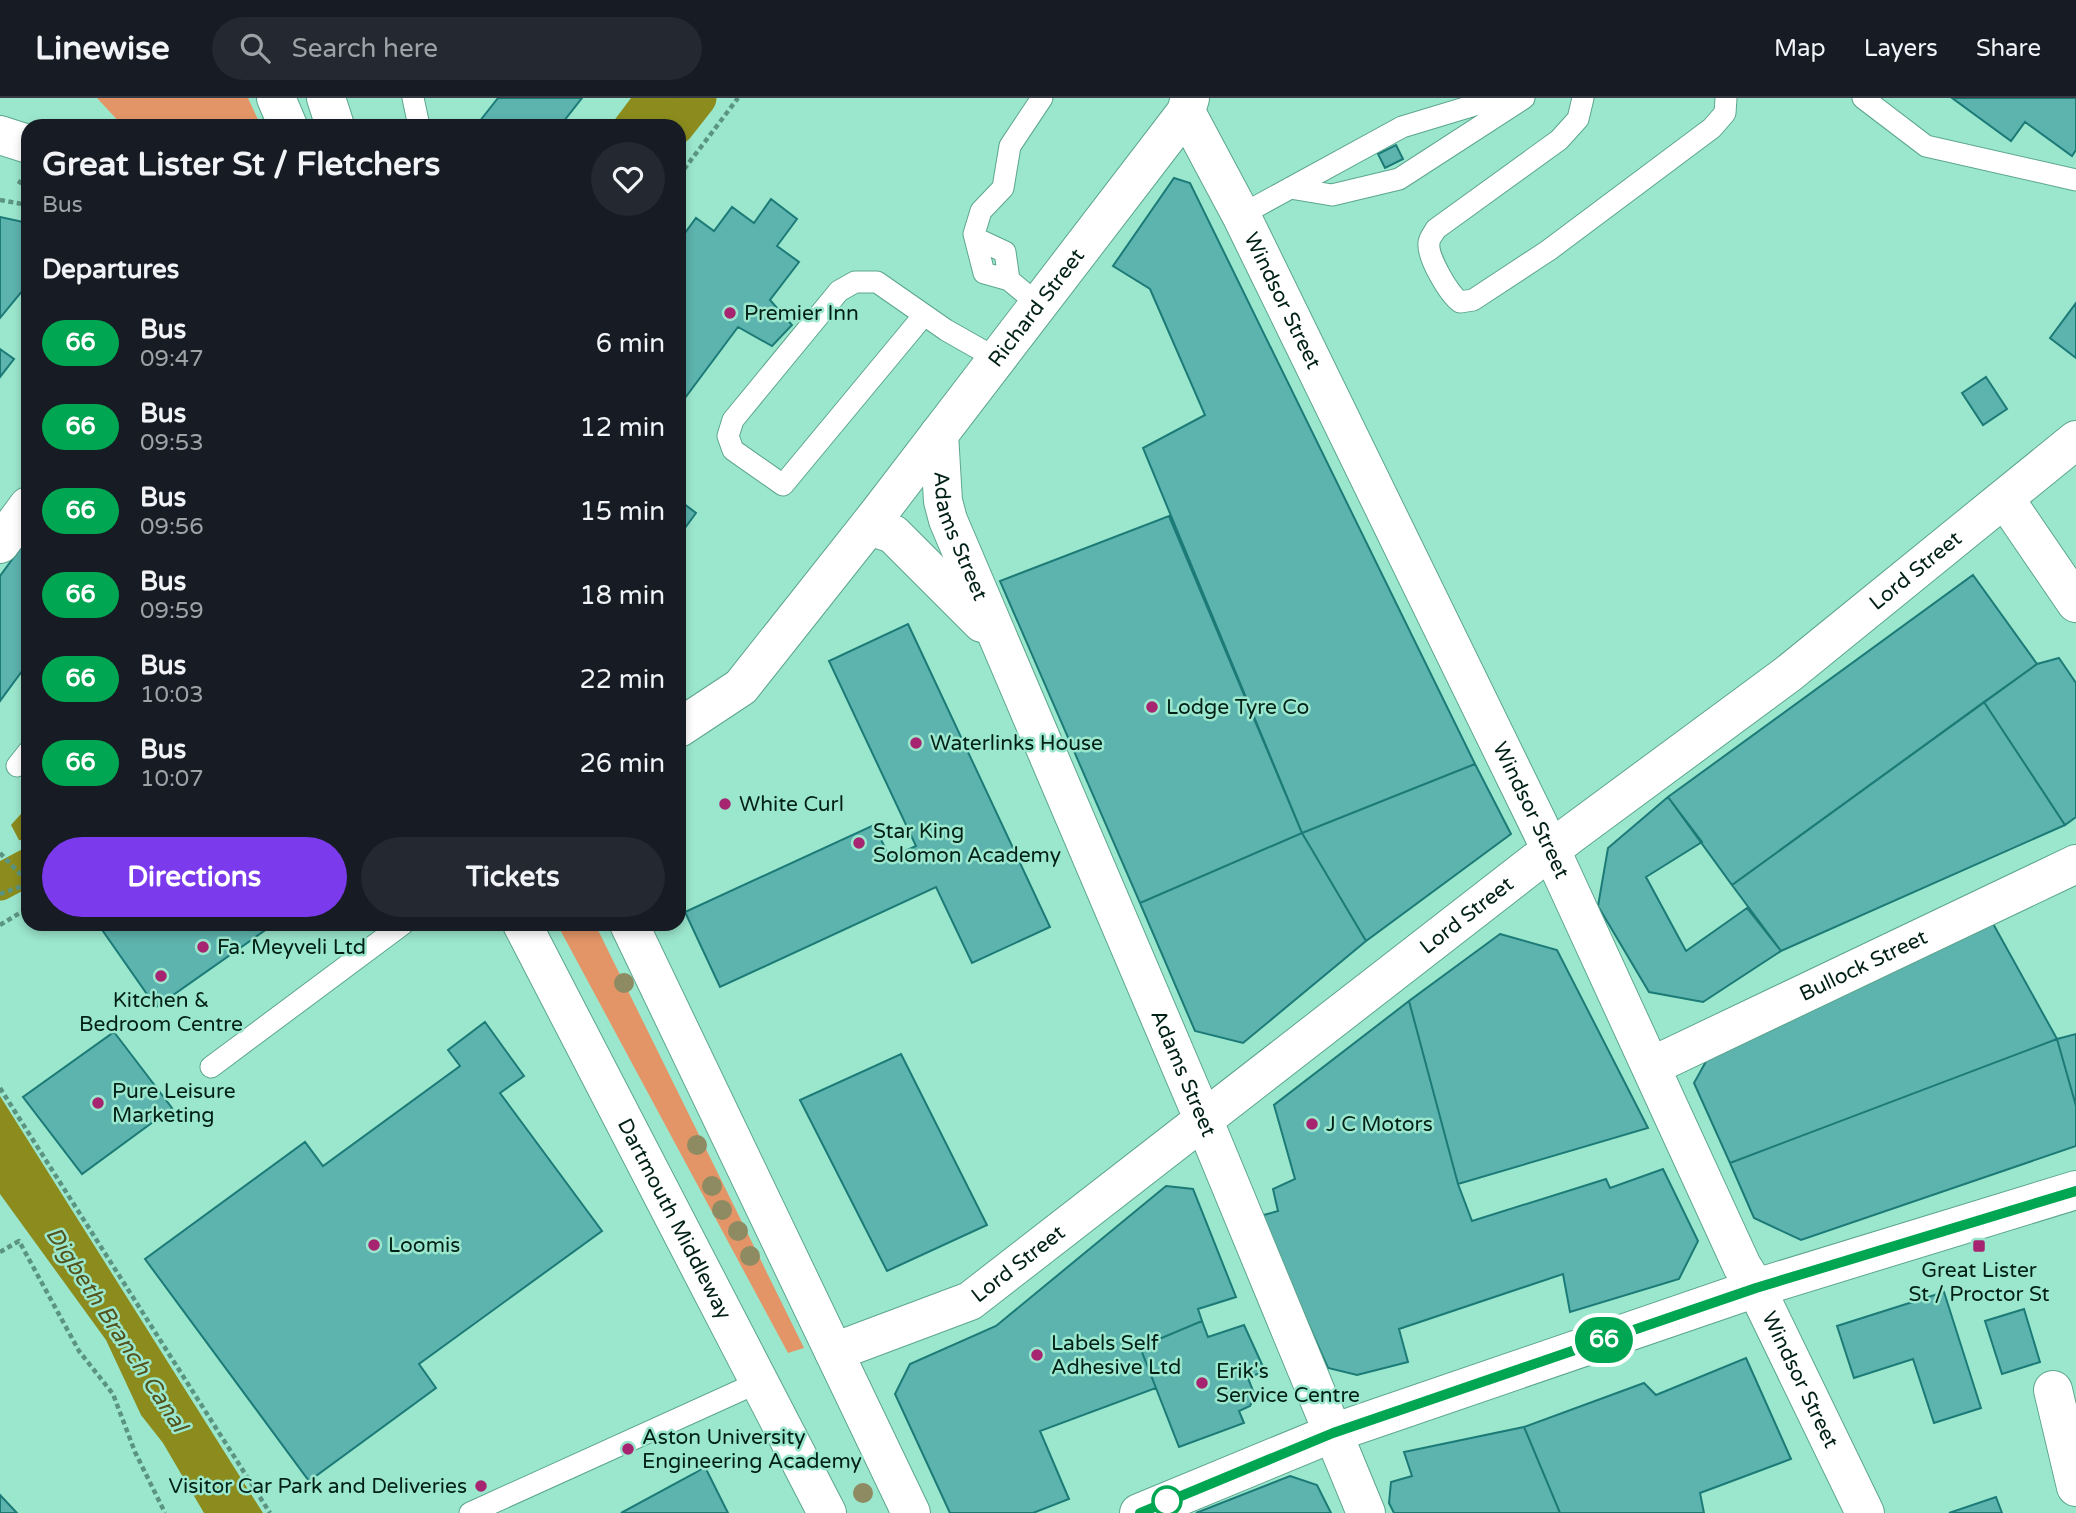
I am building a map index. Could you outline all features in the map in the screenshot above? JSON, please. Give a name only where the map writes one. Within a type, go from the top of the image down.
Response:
[{"type":"main road","points":[[276,98],[285,119]]},
{"type":"main road","points":[[326,98],[333,119]]},
{"type":"main road","name":"Windsor Street","points":[[1188,105],[1551,850],[1653,1066],[1742,1266],[1756,1288],[1865,1513]]},
{"type":"main road","name":"Richard Street","points":[[686,723],[741,687],[874,520],[1188,105]]},
{"type":"main road","points":[[0,135],[21,142]]},
{"type":"main road","name":"Adams Street","points":[[939,434],[943,501],[994,634],[1204,1121],[1366,1513]]},
{"type":"main road","name":"Lord Street","points":[[834,1352],[970,1301],[1551,850],[1788,674],[2076,440]]},
{"type":"main road","points":[[2005,499],[2076,603]]},
{"type":"main road","points":[[874,520],[943,501]]},
{"type":"main road","points":[[0,544],[21,516]]},
{"type":"main road","name":"Adams Street","points":[[874,520],[893,534],[994,634]]},
{"type":"main road","name":"Bullock Street","points":[[1653,1066],[2076,864]]},
{"type":"main road","name":"Dartmouth Middleway","points":[[526,931],[827,1513]]},
{"type":"main road","points":[[632,931],[911,1513]]},
{"type":"main road","points":[[1139,1513],[1333,1433],[1756,1288],[2076,1191]]},
{"type":"main road","points":[[2053,1390],[2074,1475]]},
{"type":"lane","points":[[413,98],[418,119]]},
{"type":"lane","points":[[1038,304],[1009,281],[1005,253],[975,238],[981,211],[1003,188],[1010,146],[1042,98]]},
{"type":"lane","points":[[1241,215],[1402,127],[1498,98]]},
{"type":"lane","points":[[1290,188],[1332,195],[1399,179],[1524,98]]},
{"type":"lane","points":[[1583,98],[1578,119],[1559,140],[1436,229],[1429,242],[1429,253],[1451,296],[1460,302],[1473,300],[1549,250],[1712,128],[1725,113],[1726,98]]},
{"type":"lane","points":[[1863,98],[1926,146],[2076,180]]},
{"type":"lane","points":[[923,315],[783,485],[733,450],[728,436],[733,420],[839,291],[855,282],[877,282],[923,315],[997,359]]},
{"type":"lane","points":[[211,1067],[394,931]]},
{"type":"lane","points":[[470,1513],[759,1382]]},
{"type":"path","points":[[686,167],[738,98]]},
{"type":"path","points":[[0,200],[21,204]]},
{"type":"path","points":[[0,854],[21,876]]},
{"type":"path","points":[[0,894],[21,886]]},
{"type":"path","points":[[0,925],[21,912]]},
{"type":"path","points":[[0,1088],[270,1513]]},
{"type":"path","points":[[0,1252],[19,1241],[79,1351],[113,1394],[135,1452],[166,1513]]},
{"type":"shaded area","points":[[97,98],[248,98],[258,119],[116,119]]},
{"type":"shaded area","points":[[561,931],[598,931],[804,1348],[788,1353]]},
{"type":"water","points":[[631,98],[677,98],[661,119],[615,119]]},
{"type":"water","points":[[21,814],[21,840],[19,840],[11,825]]},
{"type":"water","name":"Digbeth Branch Canal","points":[[0,1096],[263,1513],[204,1513],[163,1443],[141,1415],[106,1340],[0,1194]]},
{"type":"building","points":[[498,98],[582,98],[566,119],[482,119]]},
{"type":"building","points":[[1952,98],[2076,98],[2076,150],[2072,156],[2025,122],[2011,141]]},
{"type":"building","points":[[1396,145],[1403,159],[1385,168],[1378,154]]},
{"type":"building","points":[[1174,178],[1190,183],[1475,764],[1302,833],[1143,448],[1205,415],[1150,289],[1113,266]]},
{"type":"building","name":"Premier Inn","points":[[771,199],[797,219],[777,246],[799,262],[770,300],[792,325],[772,346],[738,327],[686,397],[686,232],[696,218],[714,231],[732,207],[754,223]]},
{"type":"building","points":[[0,217],[21,222],[21,292],[0,318]]},
{"type":"building","points":[[2076,303],[2076,358],[2050,338]]},
{"type":"building","points":[[0,349],[14,359],[0,377]]},
{"type":"building","points":[[1986,377],[2007,409],[1983,425],[1962,393]]},
{"type":"building","points":[[686,505],[696,513],[686,527]]},
{"type":"building","name":"Lodge Tyre Co","points":[[1169,516],[1302,833],[1140,903],[1000,581]]},
{"type":"building","points":[[21,548],[21,672],[0,701],[0,576]]},
{"type":"building","points":[[1973,575],[2037,664],[1732,885],[1668,797]]},
{"type":"building","name":"Waterlinks House","points":[[908,624],[1050,927],[972,963],[936,887],[720,987],[686,912],[874,825],[890,858],[916,846],[829,661]]},
{"type":"building","points":[[2059,658],[2076,683],[2076,817],[2065,825],[1984,702],[2037,664]]},
{"type":"building","points":[[1984,702],[2065,825],[1781,951],[1732,885]]},
{"type":"building","points":[[1475,764],[1511,834],[1366,941],[1302,833]]},
{"type":"building","points":[[1668,797],[1702,842],[1646,877],[1686,951],[1747,908],[1781,951],[1703,1002],[1649,992],[1598,906],[1608,848]]},
{"type":"building","points":[[1302,833],[1366,941],[1243,1043],[1195,1031],[1140,903]]},
{"type":"building","points":[[1991,920],[2057,1039],[1730,1163],[1694,1083],[1709,1056]]},
{"type":"building","points":[[103,931],[264,931],[156,1007]]},
{"type":"building","points":[[1500,934],[1557,950],[1648,1128],[1458,1184],[1409,1001]]},
{"type":"building","points":[[1409,1001],[1458,1184],[1472,1221],[1606,1179],[1610,1188],[1663,1169],[1698,1241],[1679,1279],[1570,1312],[1563,1274],[1399,1329],[1408,1362],[1357,1375],[1328,1368],[1260,1216],[1278,1211],[1273,1189],[1295,1179],[1274,1105]]},
{"type":"building","name":"Loomis","points":[[485,1022],[524,1076],[500,1093],[602,1231],[419,1364],[436,1388],[309,1481],[145,1259],[305,1142],[323,1166],[460,1066],[448,1050]]},
{"type":"building","name":"Pure Leisure Marketing","points":[[114,1032],[172,1108],[82,1174],[23,1097]]},
{"type":"building","points":[[2076,1034],[2076,1106],[2057,1039]]},
{"type":"building","points":[[2057,1039],[2076,1106],[2076,1146],[1801,1240],[1754,1218],[1730,1163]]},
{"type":"building","points":[[901,1054],[987,1225],[887,1271],[800,1100]]},
{"type":"building","name":"Labels Self Adhesive Ltd","points":[[1166,1186],[1193,1189],[1236,1297],[1198,1309],[1202,1321],[1140,1347],[1156,1388],[1040,1431],[1069,1499],[1033,1513],[950,1513],[895,1394],[910,1364],[996,1326]]},
{"type":"building","points":[[1944,1292],[1981,1408],[1934,1423],[1913,1359],[1854,1378],[1837,1326]]},
{"type":"building","points":[[2024,1309],[2040,1362],[2002,1374],[1985,1321]]},
{"type":"building","name":"Erik's Service Centre","points":[[1202,1321],[1208,1337],[1244,1325],[1265,1371],[1248,1378],[1255,1396],[1250,1406],[1239,1411],[1244,1423],[1179,1447],[1140,1347]]},
{"type":"building","points":[[1746,1358],[1791,1459],[1700,1493],[1704,1513],[1560,1513],[1524,1427],[1644,1383],[1656,1395]]},
{"type":"building","points":[[1524,1427],[1560,1513],[1394,1513],[1389,1503],[1391,1482],[1412,1476],[1404,1452]]},
{"type":"building","points":[[705,1467],[728,1513],[621,1513],[695,1473]]},
{"type":"building","points":[[1290,1476],[1317,1485],[1331,1513],[1196,1513]]},
{"type":"building","points":[[0,1495],[17,1513],[0,1513]]},
{"type":"building","points":[[1996,1497],[2002,1513],[1949,1513]]},
{"type":"waterway","points":[[682,119],[698,98]]},
{"type":"waterway","points":[[0,882],[21,871]]},
{"type":"bus line","name":"66","points":[[1140,1513],[1333,1433],[1756,1288],[2076,1191]]},
{"type":"place","name":"Premier Inn","points":[[730,313]]},
{"type":"place","name":"Lodge Tyre Co","points":[[1152,707]]},
{"type":"place","name":"Waterlinks House","points":[[916,743]]},
{"type":"place","name":"White Curl","points":[[725,804]]},
{"type":"place","name":"Star King Solomon Academy","points":[[859,843]]},
{"type":"place","name":"Fa. Meyveli Ltd","points":[[203,947]]},
{"type":"place","name":"Kitchen & Bedroom Centre","points":[[161,976]]},
{"type":"place","name":"Pure Leisure Marketing","points":[[98,1103]]},
{"type":"place","name":"J C Motors","points":[[1312,1124]]},
{"type":"place","name":"Loomis","points":[[374,1245]]},
{"type":"place","name":"Great Lister St / Proctor St","points":[[1979,1246]]},
{"type":"place","name":"Labels Self Adhesive Ltd","points":[[1037,1355]]},
{"type":"place","name":"Erik's Service Centre","points":[[1202,1383]]},
{"type":"place","name":"Aston University Engineering Academy","points":[[628,1449]]},
{"type":"place","name":"Visitor Car Park and Deliveries","points":[[481,1486]]}]
